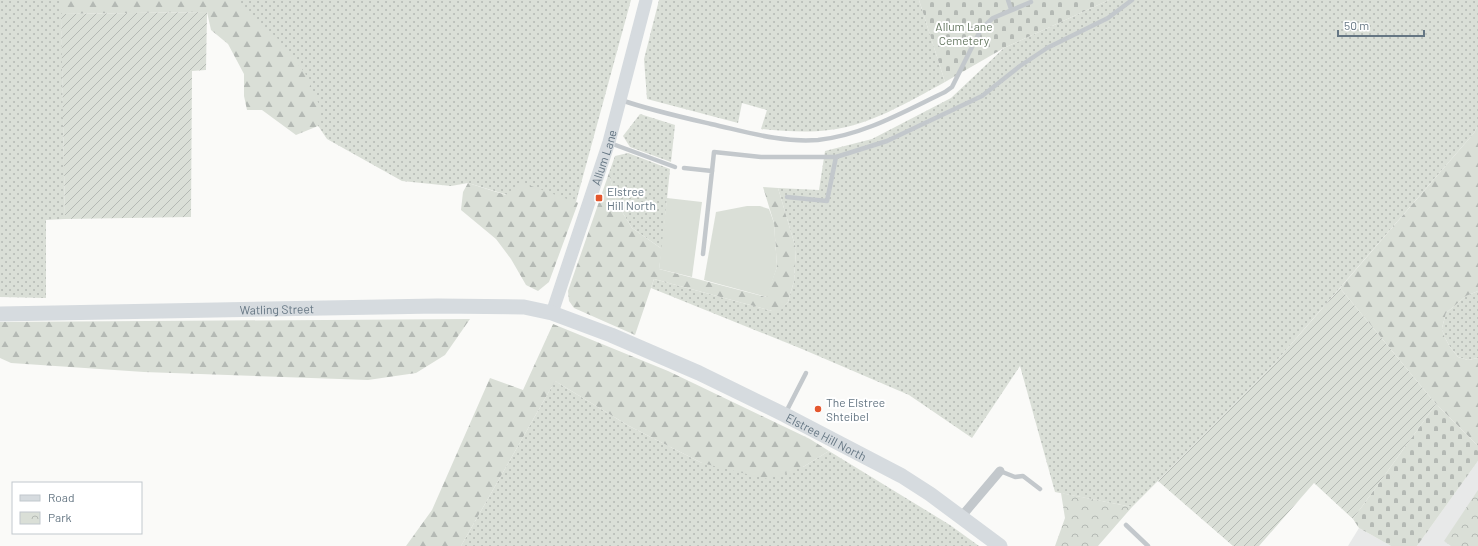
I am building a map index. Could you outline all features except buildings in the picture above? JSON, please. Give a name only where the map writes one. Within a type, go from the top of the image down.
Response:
[{"type":"main road","name":"Allum Lane","points":[[552,313],[609,142],[646,0]]},
{"type":"main road","name":"Watling Street","points":[[0,314],[437,306],[524,307],[552,313]]},
{"type":"main road","name":"Elstree Hill North","points":[[552,313],[611,335],[699,373],[785,415],[902,476],[930,494],[1000,546]]},
{"type":"street","points":[[961,517],[1000,471]]},
{"type":"lane","points":[[1008,0],[1011,10]]},
{"type":"lane","points":[[702,254],[714,152],[761,157],[836,157],[887,141],[982,96],[1020,66],[1047,48],[1108,18],[1132,0]]},
{"type":"lane","points":[[621,100],[643,108],[776,139],[818,140],[845,134],[870,127],[945,92],[952,87],[981,29],[993,18],[1031,2]]},
{"type":"lane","points":[[609,142],[675,167]]},
{"type":"lane","points":[[787,197],[828,201],[836,157]]},
{"type":"lane","points":[[684,168],[712,170]]},
{"type":"lane","points":[[785,415],[806,373]]},
{"type":"lane","points":[[1000,471],[1015,477],[1023,476],[1040,489]]},
{"type":"lane","points":[[1126,526],[1148,546]]},
{"type":"shaded area","points":[[1478,461],[1478,546],[1417,546]]},
{"type":"shaded area","points":[[1359,528],[1391,546],[1348,546]]},
{"type":"green space","points":[[0,0],[61,0],[65,219],[46,220],[46,298],[0,297]]},
{"type":"green space","points":[[61,0],[236,0],[278,39],[305,73],[321,109],[318,126],[296,135],[262,110],[247,110],[244,96],[244,74],[228,44],[211,30],[207,12],[61,14]]},
{"type":"green space","points":[[228,0],[631,0],[576,202],[578,203],[524,200],[468,183],[451,186],[402,181],[327,139],[238,7]]},
{"type":"green space","points":[[659,0],[919,0],[945,82],[889,112],[874,118],[844,128],[812,131],[761,129],[767,110],[742,103],[738,123],[647,99],[644,59]]},
{"type":"green space","name":"Allum Lane Cemetery","points":[[919,0],[1109,0],[1004,48],[945,82]]},
{"type":"green space","points":[[1109,0],[1478,0],[1478,125],[1474,133],[1273,365],[1132,507],[1055,492],[1020,366],[972,438],[909,395],[802,349],[651,288],[654,279],[772,311],[780,310],[788,302],[794,281],[796,249],[778,188],[819,190],[825,151],[872,139],[951,98],[1004,48]]},
{"type":"green space","points":[[207,12],[206,70],[192,71],[191,217],[65,219],[61,14]]},
{"type":"green space","points":[[640,114],[675,125],[671,162],[630,147],[623,136]]},
{"type":"green space","points":[[1478,125],[1478,291],[1466,296],[1446,313],[1442,328],[1444,336],[1450,347],[1458,357],[1468,360],[1478,358],[1478,446],[1436,404],[1340,288],[1474,133]]},
{"type":"green space","points":[[628,153],[670,169],[662,249],[632,228],[616,202],[609,173],[615,156]]},
{"type":"green space","points":[[609,173],[616,202],[632,228],[662,249],[659,269],[766,297],[777,267],[774,223],[763,187],[778,188],[796,249],[794,281],[788,302],[780,311],[772,311],[654,279],[635,335],[574,308],[569,301],[568,291]]},
{"type":"green space","points":[[468,183],[506,195],[523,183],[578,203],[549,282],[538,291],[526,285],[511,259],[496,239],[461,210],[463,192]]},
{"type":"green space","points":[[667,198],[702,202],[692,277],[659,269]]},
{"type":"green space","points":[[747,206],[760,206],[769,209],[774,223],[777,267],[767,297],[704,280],[716,212]]},
{"type":"green space","points":[[1340,288],[1436,404],[1353,519],[1314,483],[1259,546],[1233,546],[1158,481],[1273,365]]},
{"type":"green space","points":[[1478,291],[1478,358],[1468,360],[1458,357],[1450,347],[1444,336],[1442,328],[1446,313],[1466,296]]},
{"type":"green space","points":[[470,319],[445,355],[416,373],[368,380],[144,372],[11,363],[0,358],[0,322]]},
{"type":"green space","points":[[553,324],[668,371],[810,439],[829,451],[803,467],[767,479],[702,463],[629,426],[555,381],[461,546],[406,546],[432,510],[490,378],[523,390]]},
{"type":"green space","points":[[555,381],[629,426],[702,463],[803,467],[829,451],[950,525],[979,546],[461,546]]},
{"type":"green space","points":[[1436,404],[1478,446],[1478,461],[1417,546],[1391,546],[1359,528],[1353,519]]},
{"type":"green space","points":[[1478,490],[1478,546],[1451,546],[1444,541]]},
{"type":"green space","points":[[1061,493],[1132,507],[1098,546],[1055,546],[1065,518]]},
{"type":"place","name":"Elstree Hill North","points":[[599,198]]},
{"type":"place","name":"The Elstree Shteibel","points":[[818,409]]}]
